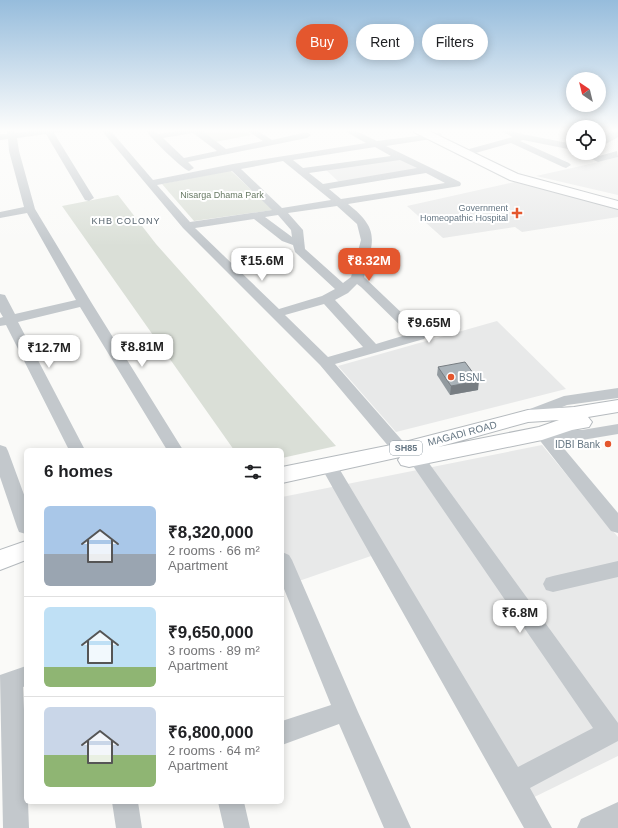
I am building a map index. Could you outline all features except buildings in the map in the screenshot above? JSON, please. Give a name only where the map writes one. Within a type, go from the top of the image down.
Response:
[{"type":"main road","points":[[498,169],[514,177],[618,205]]},
{"type":"main road","points":[[511,169],[532,178],[618,200]]},
{"type":"main road","name":"SH85","points":[[528,416],[574,413],[618,406]]},
{"type":"main road","name":"MAGADI ROAD","points":[[284,486],[409,454],[528,416]]},
{"type":"main road","name":"SH85","points":[[542,433],[569,424],[618,417]]},
{"type":"main road","name":"MAGADI ROAD","points":[[284,475],[542,433]]},
{"type":"main road","points":[[0,560],[24,551]]},
{"type":"main road","points":[[0,571],[24,564]]},
{"type":"street","points":[[18,169],[30,209],[84,302],[174,448]]},
{"type":"street","points":[[74,169],[89,198]]},
{"type":"street","points":[[139,169],[187,226],[325,362],[409,454],[610,732],[513,783]]},
{"type":"street","points":[[189,169],[196,175]]},
{"type":"street","points":[[152,183],[225,169]]},
{"type":"street","points":[[235,169],[297,230],[299,250],[303,255],[343,290]]},
{"type":"street","points":[[276,314],[327,299],[343,290],[357,278],[367,240],[362,223],[340,202],[298,169]]},
{"type":"street","points":[[301,171],[318,169]]},
{"type":"street","points":[[187,226],[456,184],[426,170],[320,187]]},
{"type":"street","points":[[1,212],[30,209]]},
{"type":"street","points":[[256,215],[286,239],[299,243]]},
{"type":"street","points":[[325,362],[419,336],[357,278]]},
{"type":"street","points":[[0,298],[5,321],[37,374],[76,448]]},
{"type":"street","points":[[327,299],[373,349]]},
{"type":"street","points":[[5,321],[84,302]]},
{"type":"street","name":"MAGADI ROAD","points":[[528,416],[564,401],[618,393]]},
{"type":"street","name":"MAGADI ROAD","points":[[542,433],[582,435],[618,429]]},
{"type":"street","points":[[542,433],[618,526]]},
{"type":"street","points":[[0,452],[3,469],[24,522]]},
{"type":"street","points":[[334,474],[539,828]]},
{"type":"street","points":[[284,565],[346,711],[398,828]]},
{"type":"street","points":[[554,584],[618,569]]},
{"type":"street","points":[[12,681],[16,828]]},
{"type":"street","points":[[284,731],[346,711]]},
{"type":"street","points":[[125,804],[129,828]]},
{"type":"street","points":[[231,804],[237,828]]},
{"type":"street","points":[[590,828],[618,815]]},
{"type":"shaded area","points":[[325,169],[418,169],[419,169],[340,183]]},
{"type":"shaded area","points":[[569,169],[618,169],[618,195],[536,176]]},
{"type":"shaded area","name":"Government Homeopathic Hospital","points":[[515,182],[618,208],[618,217],[522,232],[515,227],[443,238],[407,206]]},
{"type":"shaded area","name":"BSNL","points":[[497,321],[566,389],[396,432],[338,366]]},
{"type":"shaded area","points":[[542,445],[618,537],[618,756],[516,806],[371,556],[296,582],[284,554],[284,497]]},
{"type":"green space","name":"Nisarga Dhama Park","points":[[230,170],[273,210],[194,221],[162,184]]},
{"type":"green space","points":[[118,195],[156,244],[336,446],[284,458],[284,448],[233,448],[62,206]]},
{"type":"place","name":"Government Homeopathic Hospital","points":[[517,213]]},
{"type":"place","name":"BSNL","points":[[451,377]]},
{"type":"place","name":"IDBI Bank","points":[[608,444]]},
{"type":"district","name":"KHB COLONY","points":[[126,221]]}]
